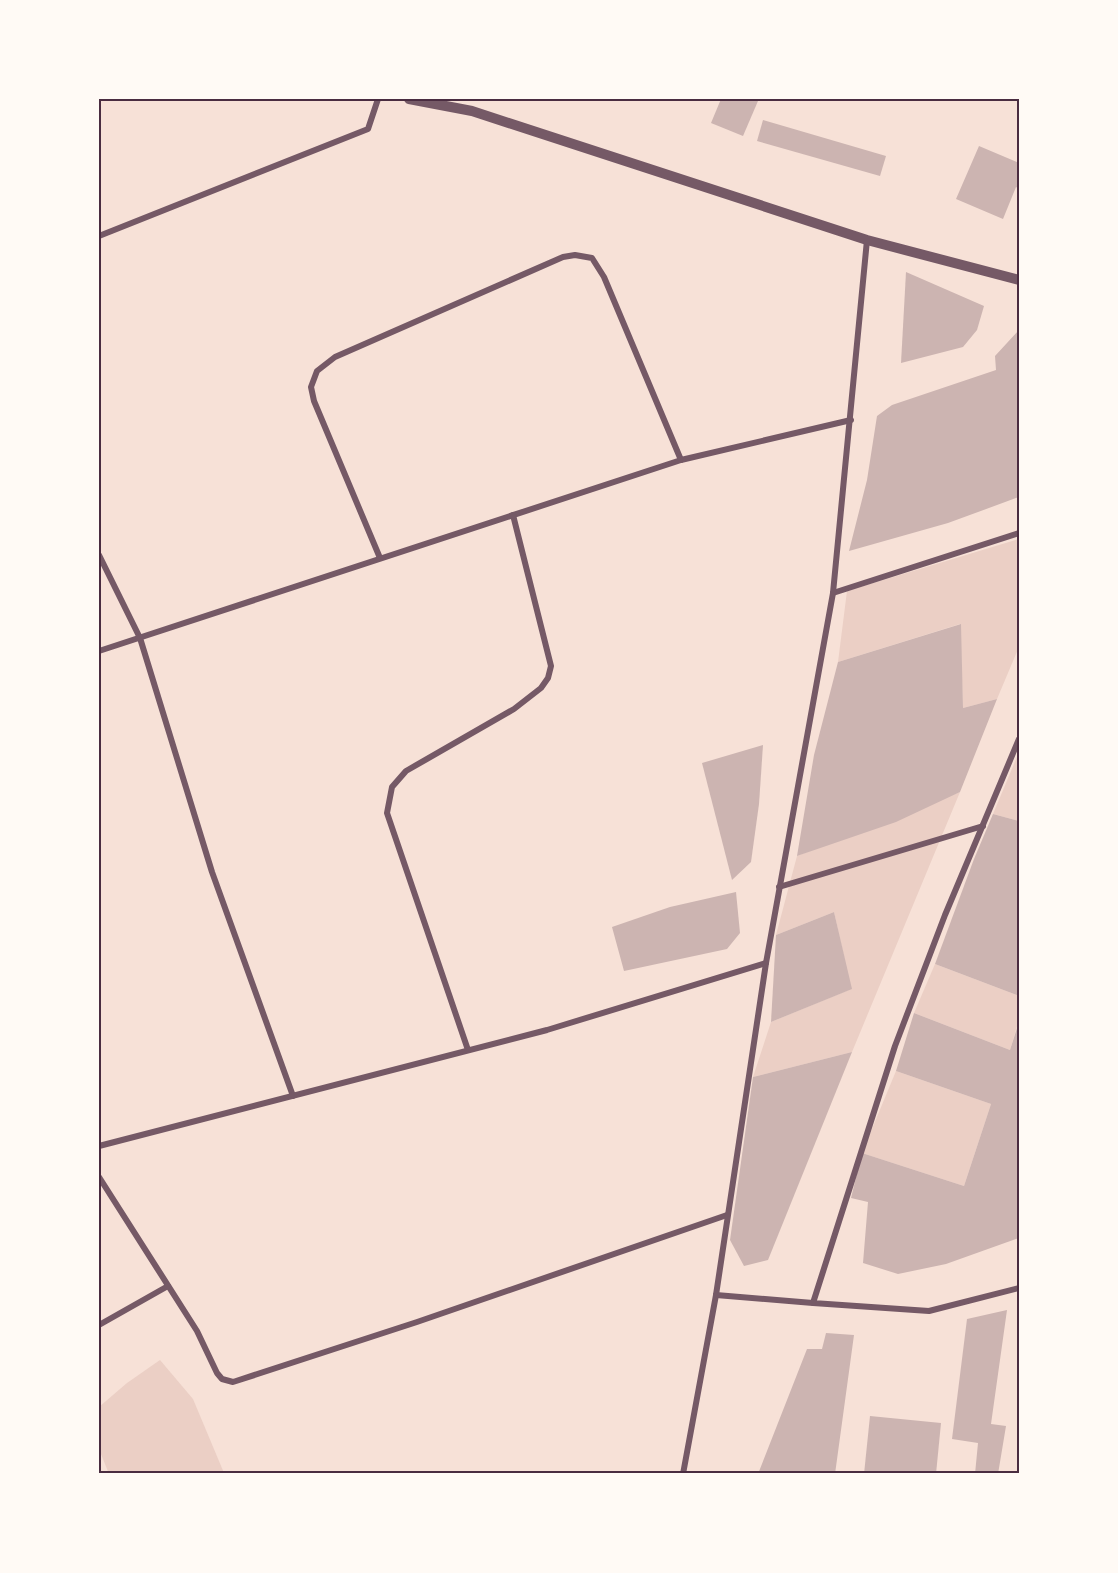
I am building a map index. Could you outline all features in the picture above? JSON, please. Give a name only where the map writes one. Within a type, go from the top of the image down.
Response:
[{"type":"street","points":[[99,236],[368,129],[378,99]]},
{"type":"street","points":[[409,99],[472,111],[867,240],[1019,280]]},
{"type":"street","points":[[683,1474],[716,1295],[766,963],[833,593],[867,240]]},
{"type":"street","points":[[380,558],[318,415],[311,387],[317,371],[335,357],[563,257],[575,255],[592,258],[604,277],[681,460]]},
{"type":"street","points":[[99,651],[681,460],[851,420]]},
{"type":"street","points":[[468,1050],[387,813],[392,787],[406,771],[514,710],[541,688],[548,678],[551,666],[513,515]]},
{"type":"street","points":[[833,593],[1019,533]]},
{"type":"street","points":[[99,555],[140,638],[212,872],[293,1096]]},
{"type":"street","points":[[813,1304],[895,1046],[945,915],[1019,740]]},
{"type":"street","points":[[779,887],[982,826]]},
{"type":"street","points":[[99,1146],[547,1030],[766,963]]},
{"type":"street","points":[[99,1177],[197,1331],[217,1373],[222,1379],[233,1382],[417,1322],[727,1215]]},
{"type":"street","points":[[99,1325],[168,1286]]},
{"type":"street","points":[[716,1295],[929,1311],[1019,1288]]},
{"type":"shaded area","points":[[1019,539],[1019,647],[997,699],[963,708],[960,624],[838,662],[847,591]]},
{"type":"shaded area","points":[[1019,752],[1019,821],[993,814]]},
{"type":"shaded area","points":[[960,792],[852,1052],[753,1077],[771,1022],[851,989],[834,912],[776,935],[797,856]]},
{"type":"shaded area","points":[[935,964],[1019,996],[1019,1020],[1010,1050],[914,1013]]},
{"type":"shaded area","points":[[896,1071],[991,1104],[964,1186],[862,1153]]},
{"type":"shaded area","points":[[160,1360],[193,1399],[224,1473],[109,1474],[99,1449],[99,1407],[127,1383]]},
{"type":"building","points":[[721,99],[758,101],[743,136],[711,123]]},
{"type":"building","points":[[763,120],[886,156],[880,176],[757,141]]},
{"type":"building","points":[[979,146],[1019,163],[1019,189],[1016,187],[1003,219],[956,199]]},
{"type":"building","points":[[906,272],[984,306],[977,330],[963,347],[901,363]]},
{"type":"building","points":[[1019,330],[1019,497],[948,523],[849,551],[867,480],[877,416],[892,405],[996,370],[995,356]]},
{"type":"building","points":[[961,624],[963,708],[997,699],[960,792],[896,822],[797,856],[814,755],[838,662]]},
{"type":"building","points":[[763,745],[759,804],[751,862],[732,880],[702,763]]},
{"type":"building","points":[[993,814],[1019,821],[1019,996],[935,964]]},
{"type":"building","points":[[736,892],[740,933],[727,949],[624,971],[612,927],[670,907]]},
{"type":"building","points":[[834,912],[852,989],[771,1022],[776,935]]},
{"type":"building","points":[[914,1013],[1010,1050],[1019,1022],[1019,1238],[946,1264],[898,1274],[863,1263],[868,1202],[851,1198],[862,1153],[964,1186],[991,1104],[896,1071]]},
{"type":"building","points":[[852,1052],[768,1260],[744,1266],[730,1240],[753,1077]]},
{"type":"building","points":[[1007,1310],[991,1424],[1006,1426],[998,1474],[975,1474],[978,1443],[952,1439],[967,1319]]},
{"type":"building","points":[[826,1333],[854,1335],[835,1474],[758,1474],[807,1349],[822,1349]]},
{"type":"building","points":[[870,1416],[941,1423],[936,1474],[864,1474]]}]
